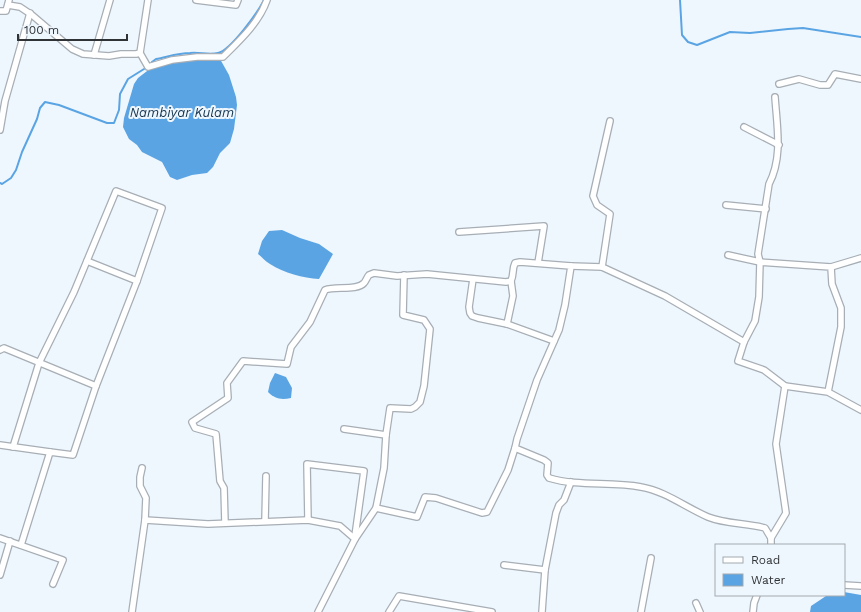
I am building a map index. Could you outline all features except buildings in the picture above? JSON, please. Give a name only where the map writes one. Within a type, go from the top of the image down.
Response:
[{"type":"street","points":[[94,55],[110,0]]},
{"type":"street","points":[[148,0],[140,53],[148,67],[172,60],[197,57],[223,57],[246,34],[265,6],[267,0]]},
{"type":"street","points":[[196,0],[236,5],[238,0]]},
{"type":"street","points":[[0,11],[6,11],[8,3],[20,7],[30,13],[72,49],[83,54],[109,56],[140,53]]},
{"type":"street","points":[[0,130],[5,101],[30,13]]},
{"type":"street","points":[[779,84],[799,79],[820,85],[828,85],[835,74],[861,79]]},
{"type":"street","points":[[774,98],[779,145],[774,174],[769,184],[758,254],[760,262],[759,297],[755,321],[744,342],[738,361],[764,370],[785,386],[828,392],[861,410]]},
{"type":"street","points":[[602,267],[610,214],[597,205],[594,196],[610,121]]},
{"type":"street","points":[[744,127],[779,145]]},
{"type":"street","points":[[0,445],[13,447],[73,455],[96,386],[137,281],[162,208],[116,191],[74,292],[39,363],[13,447]]},
{"type":"street","points":[[726,205],[766,209]]},
{"type":"street","points":[[458,232],[544,226],[538,263]]},
{"type":"street","points":[[728,255],[760,262],[831,267],[861,258]]},
{"type":"street","points":[[87,261],[137,281]]},
{"type":"street","points":[[507,324],[513,296],[510,281],[513,277],[513,268],[515,263],[602,267],[665,296],[744,342]]},
{"type":"street","points":[[376,508],[417,517],[425,497],[436,498],[482,513],[487,512],[508,470],[537,380],[559,330],[571,266]]},
{"type":"street","points":[[828,392],[841,321],[841,308],[832,284],[831,267]]},
{"type":"street","points":[[225,523],[224,488],[220,481],[216,434],[195,428],[192,422],[228,398],[228,383],[243,361],[287,364],[291,347],[310,322],[325,290],[330,288],[360,286],[369,275],[374,273],[397,276],[427,274],[506,282],[510,281]]},
{"type":"street","points":[[318,612],[355,539],[376,508],[384,468],[386,435],[390,408],[411,409],[416,407],[420,402],[424,386],[430,329],[424,320],[403,315],[404,275]]},
{"type":"street","points":[[473,279],[469,307],[472,316],[507,324],[554,341]]},
{"type":"street","points":[[0,350],[4,348],[96,386]]},
{"type":"street","points":[[771,544],[771,538],[786,513],[776,444],[785,386]]},
{"type":"street","points":[[344,429],[386,435]]},
{"type":"street","points":[[515,448],[548,463],[547,475],[549,478],[571,482],[639,487],[653,490],[708,517],[764,528],[771,538]]},
{"type":"street","points":[[21,545],[50,452]]},
{"type":"street","points":[[308,520],[307,464],[364,471],[355,539]]},
{"type":"street","points":[[132,612],[145,520],[146,498],[140,486],[142,468]]},
{"type":"street","points":[[265,521],[266,476]]},
{"type":"street","points":[[542,612],[545,570],[556,513],[559,505],[564,500],[571,482]]},
{"type":"street","points":[[145,520],[208,524],[308,520],[340,526],[355,539]]},
{"type":"street","points":[[0,538],[63,560],[53,584]]},
{"type":"street","points":[[0,575],[10,541]]},
{"type":"street","points":[[641,612],[651,558]]},
{"type":"street","points":[[504,565],[545,570]]},
{"type":"street","points":[[845,585],[861,586]]},
{"type":"street","points":[[389,612],[399,596],[457,609],[492,612]]},
{"type":"street","points":[[753,612],[757,596]]},
{"type":"street","points":[[696,603],[700,612]]},
{"type":"water","name":"Nambiyar Kulam","points":[[168,59],[220,59],[229,75],[237,105],[234,129],[230,143],[220,153],[213,167],[207,173],[192,175],[177,180],[170,177],[162,162],[142,152],[137,145],[129,139],[123,127],[124,118],[134,84],[138,78],[151,68]]},
{"type":"water","points":[[282,230],[319,244],[333,254],[319,279],[307,278],[281,270],[268,263],[258,254],[262,241],[269,231]]},
{"type":"water","points":[[275,373],[286,377],[292,388],[291,398],[278,398],[268,392],[270,383]]},
{"type":"water","points":[[845,592],[861,595],[861,612],[810,612],[811,606],[826,596],[845,596]]},
{"type":"waterway","points":[[152,62],[156,59],[181,54],[218,53],[230,45],[244,30],[264,0]]},
{"type":"waterway","points":[[680,0],[682,35],[688,42],[697,45],[730,32],[750,33],[803,28],[861,37]]},
{"type":"waterway","points":[[0,183],[2,184],[11,178],[16,170],[40,108],[45,102],[59,105],[107,123],[114,123],[119,110],[120,94],[128,79],[144,69]]}]
